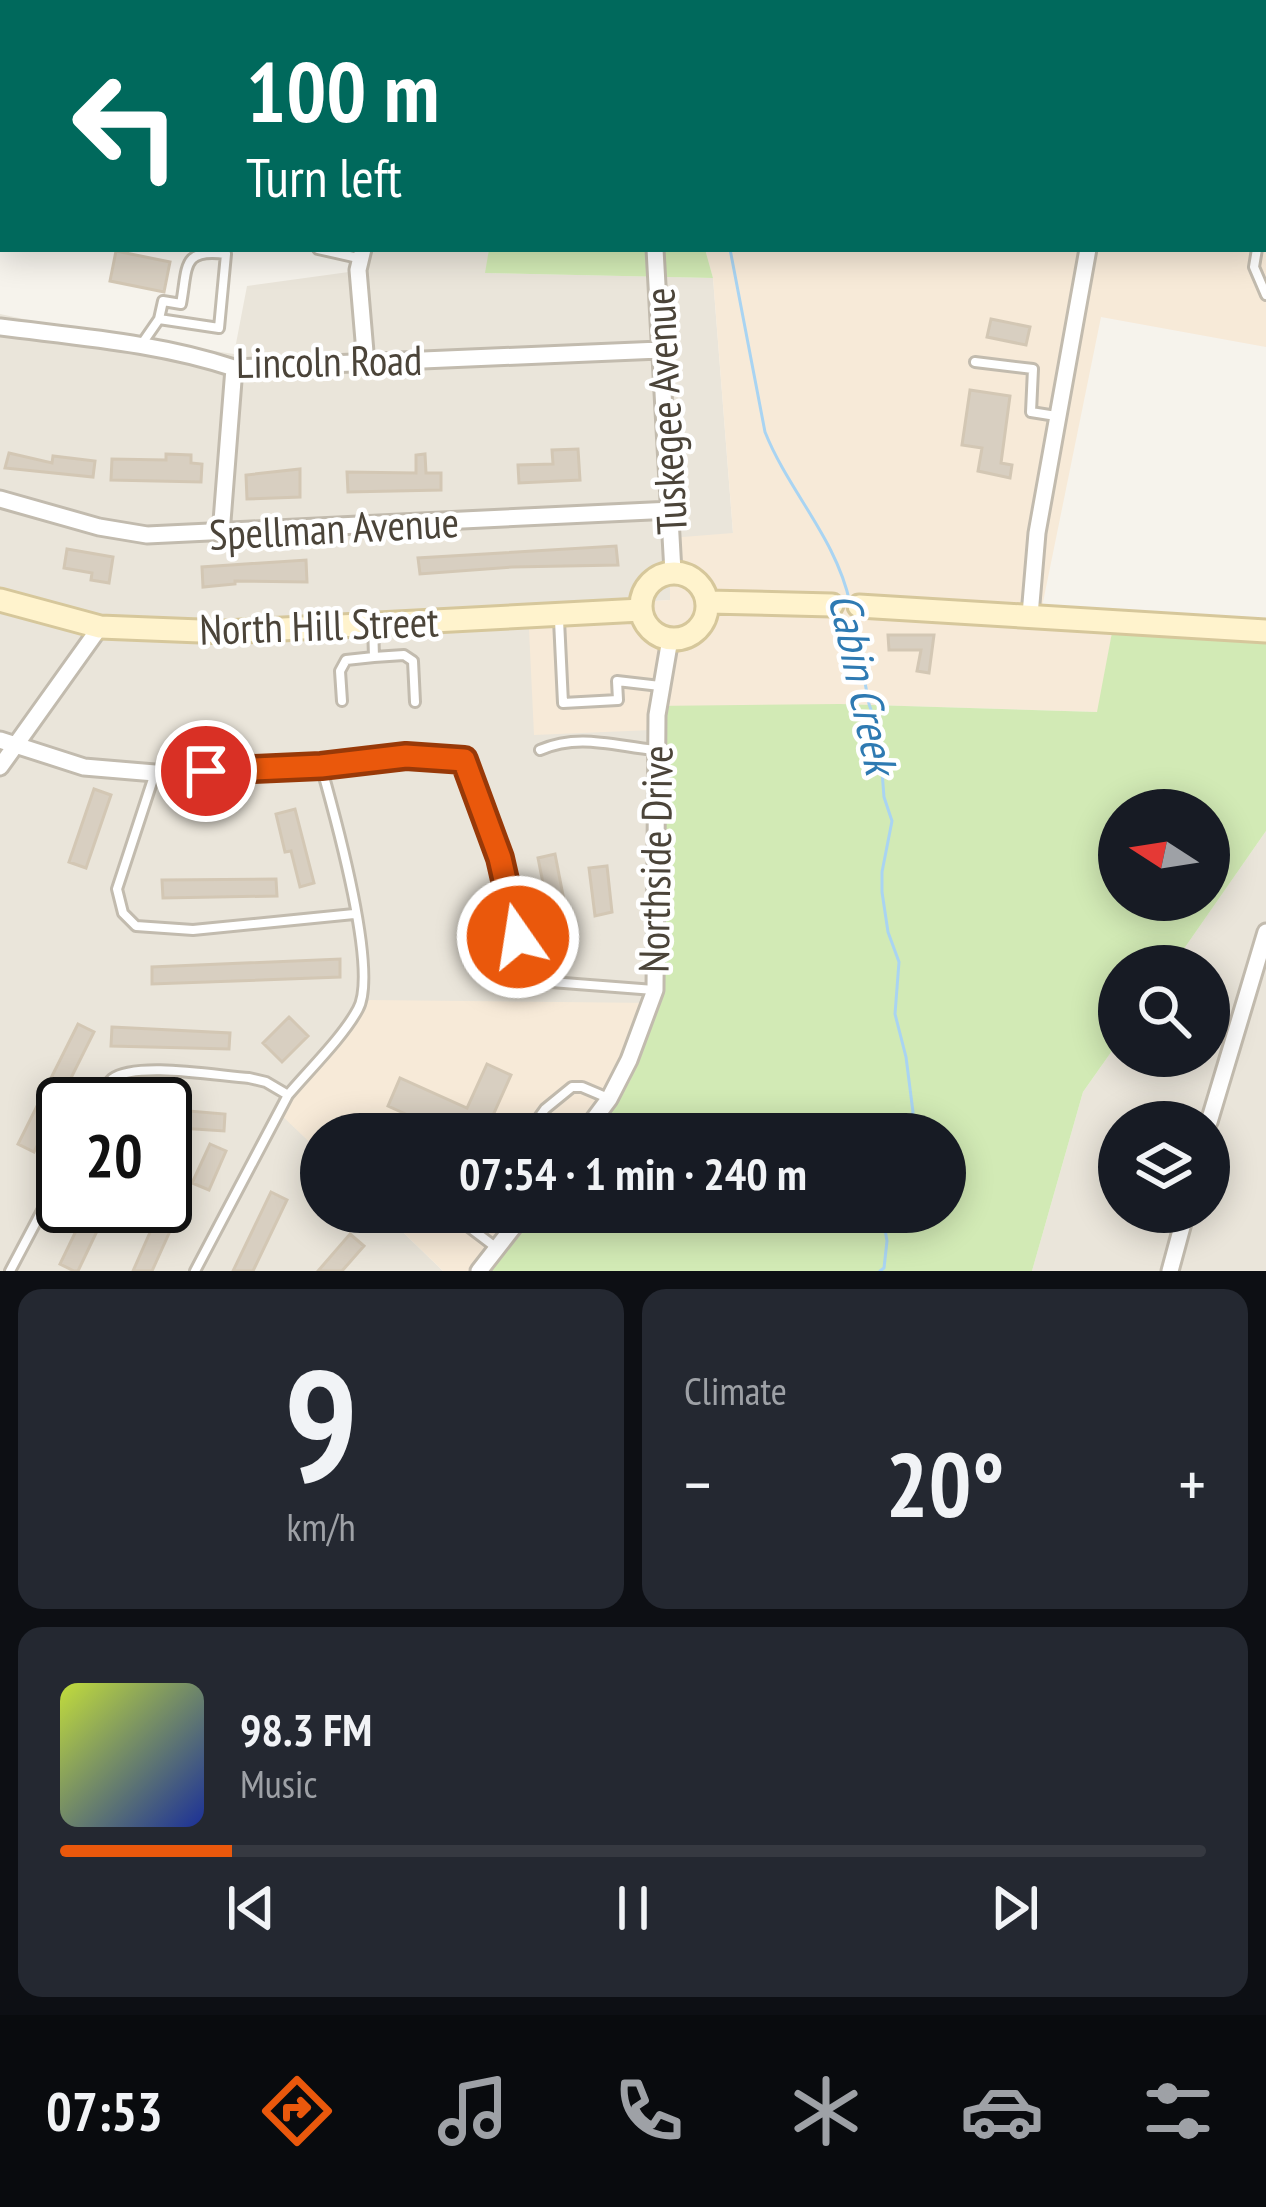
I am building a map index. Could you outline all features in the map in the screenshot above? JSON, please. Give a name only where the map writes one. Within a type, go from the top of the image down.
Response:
[{"type":"street","name":"Tuskegee Avenue","points":[[655,252],[674,572]]},
{"type":"street","points":[[1030,615],[1037,533],[1087,252]]},
{"type":"street","points":[[361,254],[358,270],[366,364]]},
{"type":"street","name":"Lincoln Road","points":[[0,327],[199,356],[234,368],[661,350]]},
{"type":"street","points":[[221,534],[234,368]]},
{"type":"street","name":"Spellman Avenue","points":[[0,499],[99,527],[147,535],[672,510]]},
{"type":"street","points":[[674,572],[692,578],[708,602],[698,630],[680,639],[650,629],[641,610],[653,580],[674,572]]},
{"type":"street","name":"North Hill Street","points":[[0,600],[100,627],[225,632],[641,610]]},
{"type":"street","points":[[708,602],[1030,615],[1266,632]]},
{"type":"street","points":[[0,767],[8,742],[100,627]]},
{"type":"street","name":"Northside Drive","points":[[599,1113],[609,1099],[655,990],[656,750],[670,639]]},
{"type":"street","points":[[8,742],[84,767],[155,773]]},
{"type":"street","points":[[1215,1101],[1266,932]]},
{"type":"street","points":[[479,1271],[510,1233]]},
{"type":"street","points":[[1170,1271],[1180,1233]]},
{"type":"lane","points":[[140,346],[159,320],[163,302],[181,304],[189,260],[199,252]]},
{"type":"lane","points":[[159,320],[219,328],[226,254],[210,252]]},
{"type":"lane","points":[[1256,252],[1254,267],[1266,295]]},
{"type":"lane","points":[[975,362],[1033,369],[1031,412],[1057,416]]},
{"type":"lane","points":[[559,616],[563,703],[618,700],[617,681],[662,686]]},
{"type":"lane","points":[[373,623],[374,657]]},
{"type":"lane","points":[[342,700],[346,660],[404,655],[413,661],[415,702]]},
{"type":"lane","points":[[540,750],[562,741],[593,740],[656,750]]},
{"type":"lane","points":[[354,914],[193,930],[136,926],[123,913],[118,889],[155,773],[321,766],[406,756],[464,760],[500,858],[518,937],[535,968],[551,982],[655,990]]},
{"type":"lane","points":[[195,1271],[288,1095],[360,1007],[364,963],[351,877],[321,766]]},
{"type":"lane","points":[[116,1077],[144,1071],[249,1078],[288,1095]]},
{"type":"lane","points":[[544,1113],[562,1091],[583,1087],[609,1099]]},
{"type":"lane","points":[[10,1271],[36,1222]]},
{"type":"lane","points":[[477,1233],[498,1249]]},
{"type":"shaded area","points":[[359,252],[489,252],[486,273],[713,278],[733,533],[671,600],[529,608],[652,730],[656,1003],[279,1112],[300,1132],[300,1233],[404,1233],[443,1271],[0,1271],[0,314],[234,354],[247,286],[356,271]]},
{"type":"shaded area","points":[[706,252],[1266,252],[1266,347],[1101,317],[1042,607],[1116,611],[1098,712],[840,704],[652,730],[534,735],[528,608],[670,600],[670,538],[733,533],[713,278]]},
{"type":"shaded area","points":[[1266,831],[1266,1271],[1032,1271],[1083,1092],[1098,1071],[1098,1077],[1230,1077],[1230,945],[1187,945],[1203,921],[1230,921],[1230,883]]},
{"type":"shaded area","points":[[369,1000],[656,1003],[630,1081],[605,1113],[300,1113],[300,1133],[278,1112]]},
{"type":"shaded area","points":[[404,1233],[508,1233],[478,1271],[443,1271]]},
{"type":"green space","points":[[488,252],[706,252],[713,278],[485,273]]},
{"type":"green space","points":[[1116,611],[1266,620],[1266,831],[1230,883],[1230,789],[1098,789],[1098,921],[1203,921],[1187,945],[1098,945],[1098,1071],[1083,1092],[1032,1271],[478,1271],[508,1233],[966,1233],[966,1113],[605,1113],[630,1081],[656,1003],[652,706],[840,704],[1097,712]]},
{"type":"building","points":[[116,252],[170,262],[164,292],[110,281]]},
{"type":"building","points":[[991,319],[1030,327],[1026,345],[987,337]]},
{"type":"building","points":[[970,390],[1010,396],[1001,463],[1012,465],[1010,478],[978,471],[982,448],[962,445]]},
{"type":"building","points":[[578,449],[580,480],[519,483],[518,465],[553,464],[552,450]]},
{"type":"building","points":[[9,453],[52,463],[53,456],[95,461],[93,477],[5,468]]},
{"type":"building","points":[[166,454],[191,455],[191,463],[202,464],[201,482],[111,480],[112,459],[166,460]]},
{"type":"building","points":[[425,454],[426,473],[441,473],[441,490],[348,492],[347,472],[416,473],[416,455]]},
{"type":"building","points":[[300,469],[300,497],[247,499],[246,475]]},
{"type":"building","points":[[616,546],[618,565],[420,574],[418,558]]},
{"type":"building","points":[[67,549],[113,557],[109,583],[91,580],[92,573],[64,568]]},
{"type":"building","points":[[306,560],[307,582],[235,581],[203,587],[202,567]]},
{"type":"building","points":[[888,635],[934,635],[929,673],[917,671],[921,650],[889,650]]},
{"type":"building","points":[[94,789],[111,795],[86,868],[69,862]]},
{"type":"building","points":[[295,809],[314,883],[300,887],[276,814]]},
{"type":"building","points":[[555,854],[568,921],[551,924],[538,858]]},
{"type":"building","points":[[607,866],[612,912],[595,916],[589,868]]},
{"type":"building","points":[[276,879],[277,896],[163,898],[162,880]]},
{"type":"building","points":[[340,959],[340,977],[152,984],[152,967]]},
{"type":"building","points":[[289,1017],[308,1036],[282,1062],[263,1043]]},
{"type":"building","points":[[78,1024],[94,1032],[72,1077],[52,1077]]},
{"type":"building","points":[[112,1027],[230,1033],[229,1049],[111,1046]]},
{"type":"building","points":[[487,1064],[511,1075],[494,1113],[404,1113],[388,1106],[400,1078],[467,1108]]},
{"type":"building","points":[[36,1108],[34,1152],[18,1144]]},
{"type":"building","points":[[192,1111],[225,1114],[224,1131],[192,1129]]},
{"type":"building","points":[[210,1144],[226,1151],[209,1190],[192,1183]]},
{"type":"building","points":[[271,1192],[287,1200],[253,1271],[233,1271]]},
{"type":"building","points":[[75,1233],[96,1233],[78,1271],[60,1264]]},
{"type":"building","points":[[150,1233],[169,1233],[152,1271],[133,1271]]},
{"type":"building","points":[[350,1234],[364,1246],[342,1271],[318,1271]]},
{"type":"waterway","name":"Cabin Creek","points":[[731,252],[765,432],[834,557],[850,603]]},
{"type":"waterway","name":"Cabin Creek","points":[[852,613],[879,733],[884,797],[892,821],[882,892],[888,932],[899,962],[895,1014],[913,1113]]},
{"type":"waterway","name":"Cabin Creek","points":[[880,1271],[886,1233]]},
{"type":"route","points":[[206,771],[321,766],[406,756],[464,760],[500,858],[518,937]]}]
